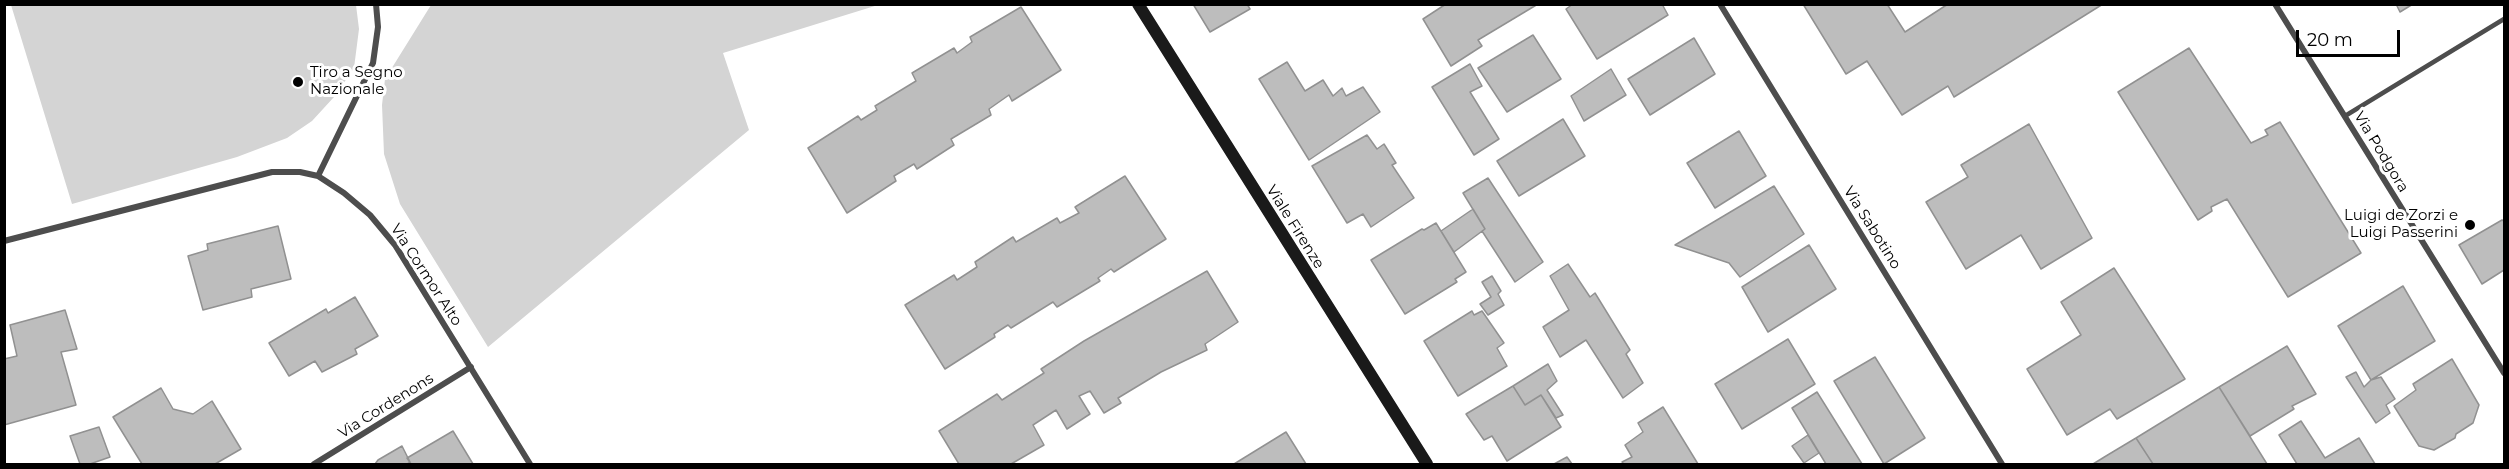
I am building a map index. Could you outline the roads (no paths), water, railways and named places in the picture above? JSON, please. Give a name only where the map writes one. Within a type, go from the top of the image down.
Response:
[{"type":"street","points":[[318,176],[373,63],[378,27],[376,4]]},
{"type":"street","name":"Viale Firenze","points":[[1138,4],[1427,465]]},
{"type":"street","name":"Via Sabotino","points":[[1720,4],[2002,465]]},
{"type":"street","name":"Via Podgora","points":[[2276,4],[2505,373]]},
{"type":"street","name":"Via Cormor Alto","points":[[4,241],[272,172],[300,172],[318,176],[344,193],[370,215],[395,245],[530,465]]},
{"type":"street","name":"Via Cordenons","points":[[314,465],[471,367]]},
{"type":"lane","points":[[2345,116],[2505,19]]},
{"type":"place","name":"Tiro a Segno Nazionale","points":[[298,82]]},
{"type":"place","name":"Luigi de Zorzi e Luigi Passerini","points":[[2470,225]]}]
